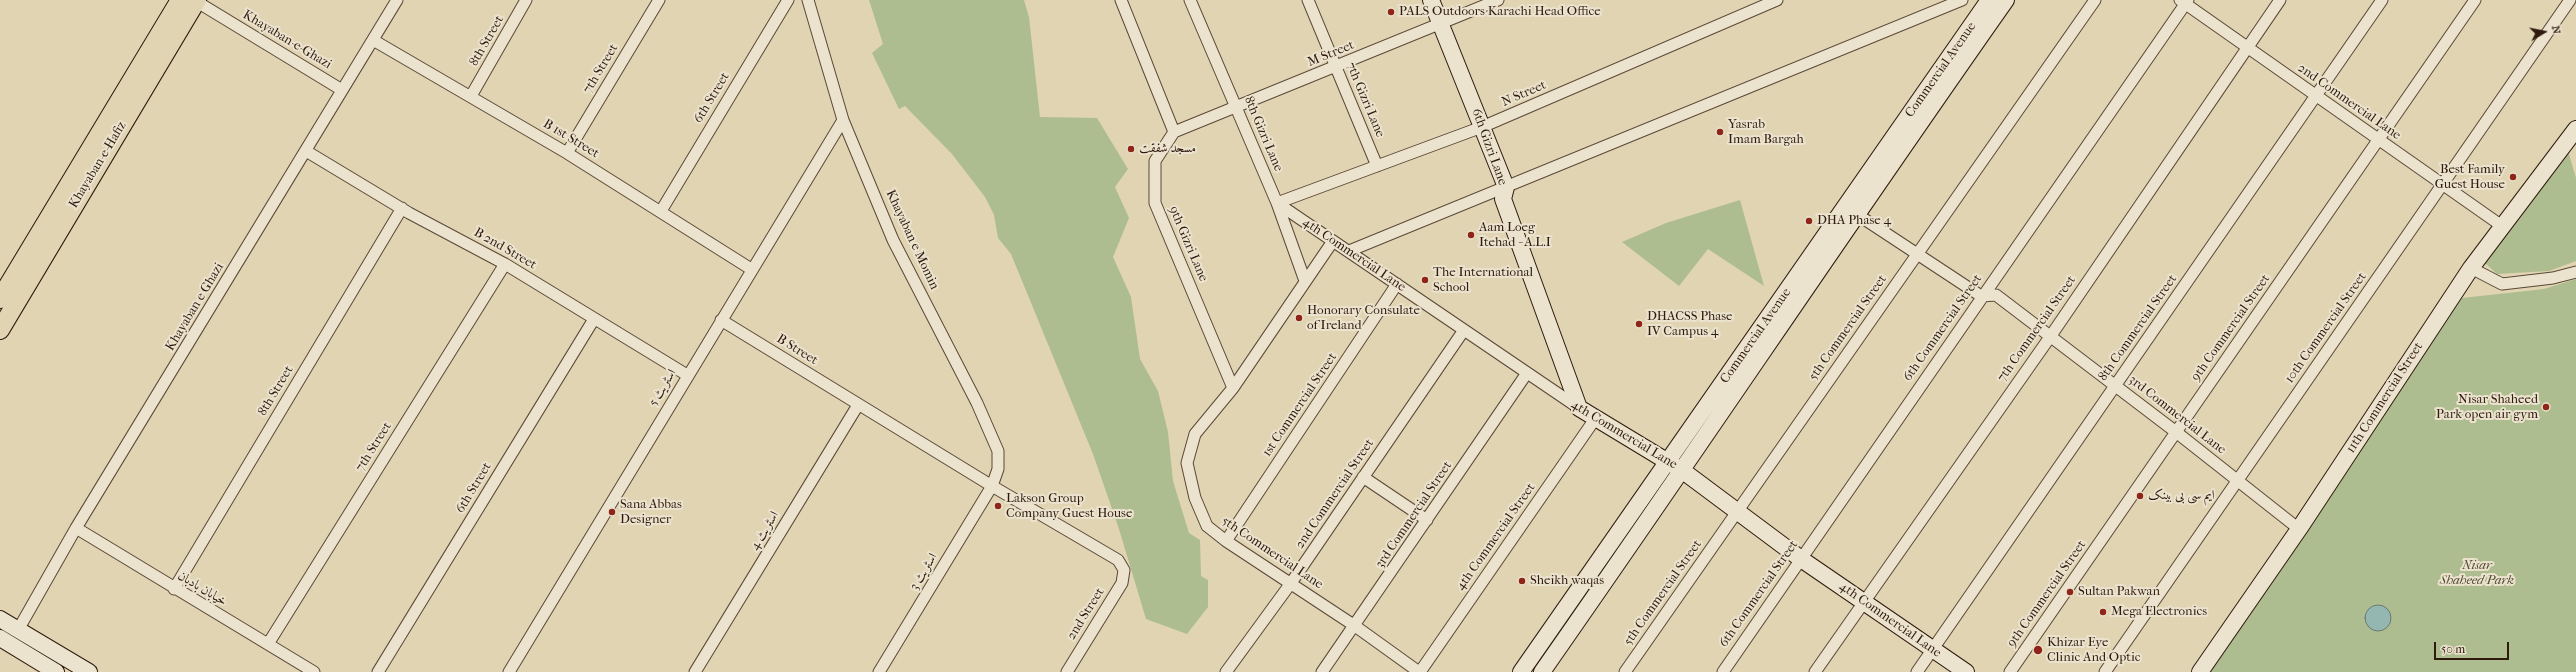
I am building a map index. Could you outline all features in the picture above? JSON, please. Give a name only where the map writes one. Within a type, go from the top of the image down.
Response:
[{"type":"main road","name":"Khayaban-e-Hafiz","points":[[0,299],[192,0]]},
{"type":"main road","name":"Khayaban-e-Hafiz","points":[[0,330],[192,0]]},
{"type":"main road","name":"6th Gizri Lane","points":[[1431,0],[1506,186],[1503,199],[1579,408]]},
{"type":"main road","name":"Commercial Avenue","points":[[1521,672],[1989,0]]},
{"type":"main road","name":"Commercial Avenue","points":[[1542,672],[1683,471],[1855,213],[2006,0]]},
{"type":"main road","name":"11th Commercial Street","points":[[2200,672],[2299,529],[2471,268],[2576,129]]},
{"type":"main road","name":"4th Commercial Lane","points":[[1579,408],[1683,471],[1801,559],[1966,672]]},
{"type":"main road","points":[[0,618],[89,672]]},
{"type":"main road","points":[[0,638],[56,672]]},
{"type":"street","name":"Khayaban-e-Ghazi","points":[[192,0],[342,90]]},
{"type":"street","name":"Khayaban e Ghazi","points":[[18,630],[76,528],[397,0]]},
{"type":"street","name":"8th Street","points":[[471,96],[526,0]]},
{"type":"street","name":"7th Street","points":[[567,153],[659,0]]},
{"type":"street","name":"6th Street","points":[[661,211],[788,0]]},
{"type":"street","name":"Khayaban e Momin","points":[[808,0],[843,120],[893,240],[977,403],[998,451],[998,469],[992,486]]},
{"type":"street","points":[[1121,0],[1174,132]]},
{"type":"street","name":"8th Gizri Lane","points":[[1190,0],[1278,203],[1305,281]]},
{"type":"street","name":"7th Gizri Lane","points":[[1308,0],[1377,166]]},
{"type":"street","name":"M Street","points":[[1174,132],[1498,0]]},
{"type":"street","name":"N Street","points":[[1278,203],[1482,127],[1757,4],[1777,0]]},
{"type":"street","points":[[1349,251],[1962,0]]},
{"type":"street","name":"5th Commercial Street","points":[[1625,672],[2095,0]]},
{"type":"street","name":"7th Commercial Street","points":[[1815,672],[2050,337],[2280,0]]},
{"type":"street","name":"8th Commercial Street","points":[[1917,672],[2382,0]]},
{"type":"street","name":"9th Commercial Street","points":[[2010,672],[2475,0]]},
{"type":"street","name":"10th Commercial Street","points":[[2106,672],[2570,0]]},
{"type":"street","name":"2nd Commercial Lane","points":[[2184,1],[2247,48],[2502,226]]},
{"type":"street","name":"6th Commercial Street","points":[[1723,672],[2184,1]]},
{"type":"street","name":"B 1st Street","points":[[372,40],[567,153],[751,269]]},
{"type":"street","name":"اسٹریٹ 5","points":[[509,672],[751,269],[843,120]]},
{"type":"street","name":"9th Gizri Lane","points":[[1174,132],[1155,161],[1155,203],[1233,388]]},
{"type":"street","name":"B 2nd Street","points":[[306,151],[402,208],[505,264],[687,375]]},
{"type":"street","name":"4th Commercial Lane","points":[[1278,203],[1579,408]]},
{"type":"street","name":"8th Street","points":[[174,589],[402,208]]},
{"type":"street","name":"3rd Commercial Lane","points":[[1855,213],[1981,296],[1996,295],[2176,432],[2299,529]]},
{"type":"street","name":"5th Commercial Lane","points":[[1333,241],[1233,388],[1195,434],[1187,463],[1196,498],[1207,526],[1226,541],[1355,626],[1420,672]]},
{"type":"street","name":"7th Street","points":[[268,644],[505,264]]},
{"type":"street","points":[[2471,268],[2502,284],[2553,278],[2576,272]]},
{"type":"street","name":"1st Commercial Street","points":[[1226,541],[1397,284]]},
{"type":"street","name":"6th Street","points":[[378,672],[594,319]]},
{"type":"street","name":"B Street","points":[[721,320],[992,486]]},
{"type":"street","name":"2nd Commercial Street","points":[[1226,672],[1291,583],[1464,330]]},
{"type":"street","name":"3rd Commercial Street","points":[[1322,672],[1355,626],[1527,373]]},
{"type":"street","name":"اسٹریٹ 4","points":[[695,672],[858,405]]},
{"type":"street","name":"4th Commercial Street","points":[[1420,672],[1595,419]]},
{"type":"street","points":[[1363,478],[1427,520]]},
{"type":"street","name":"2nd Street","points":[[992,486],[1118,560],[1124,570],[1122,583],[1067,672]]},
{"type":"street","name":"اسٹریٹ 3","points":[[880,672],[992,486]]},
{"type":"street","name":"خیابان بادبان","points":[[76,528],[174,589],[314,672]]},
{"type":"green space","points":[[869,0],[1024,0],[1029,17],[1040,117],[1097,118],[1128,169],[1115,187],[1129,218],[1113,257],[1131,297],[1140,359],[1158,391],[1168,432],[1173,481],[1189,533],[1200,540],[1201,576],[1208,580],[1208,607],[1187,634],[1146,619],[1119,529],[1093,454],[1011,254],[998,238],[994,215],[985,197],[952,154],[905,106],[899,109],[872,53],[883,44]]},
{"type":"green space","points":[[2568,151],[2576,178],[2576,261],[2549,271],[2497,274],[2484,262]]},
{"type":"green space","points":[[1740,200],[1764,286],[1708,249],[1679,286],[1622,242],[1666,223]]},
{"type":"green space","name":"Nisar Shaheed Park","points":[[2576,279],[2576,672],[2206,672],[2462,298],[2544,289]]},
{"type":"water","points":[[2378,605],[2387,609],[2391,618],[2387,627],[2378,631],[2369,627],[2365,618],[2369,609]]},
{"type":"place","name":"PALS Outdoors Karachi Head Office","points":[[1391,12]]},
{"type":"place","name":"Yasrab Imam Bargah","points":[[1720,132]]},
{"type":"place","name":"مسجد شفقت","points":[[1131,149]]},
{"type":"place","name":"Best Family Guest House","points":[[2513,177]]},
{"type":"place","name":"DHA Phase 4","points":[[1809,221]]},
{"type":"place","name":"Aam Loeg Itehad - A.L.I","points":[[1471,235]]},
{"type":"place","name":"The International School","points":[[1425,280]]},
{"type":"place","name":"Honorary Consulate of Ireland","points":[[1299,318]]},
{"type":"place","name":"DHACSS Phase IV Campus 4","points":[[1639,324]]},
{"type":"place","name":"Nisar Shaheed Park open air gym","points":[[2546,407]]},
{"type":"place","name":"ایم سی بی بینک","points":[[2140,496]]},
{"type":"place","name":"Lakson Group Company Guest House","points":[[998,506]]},
{"type":"place","name":"Sana Abbas Designer","points":[[612,512]]},
{"type":"place","name":"Sheikh waqas","points":[[1522,581]]},
{"type":"place","name":"Sultan Pakwan","points":[[2070,592]]},
{"type":"place","name":"Mega Electronics","points":[[2103,612]]},
{"type":"place","name":"Khizar Eye Clinic And Optic","points":[[2038,650]]}]
